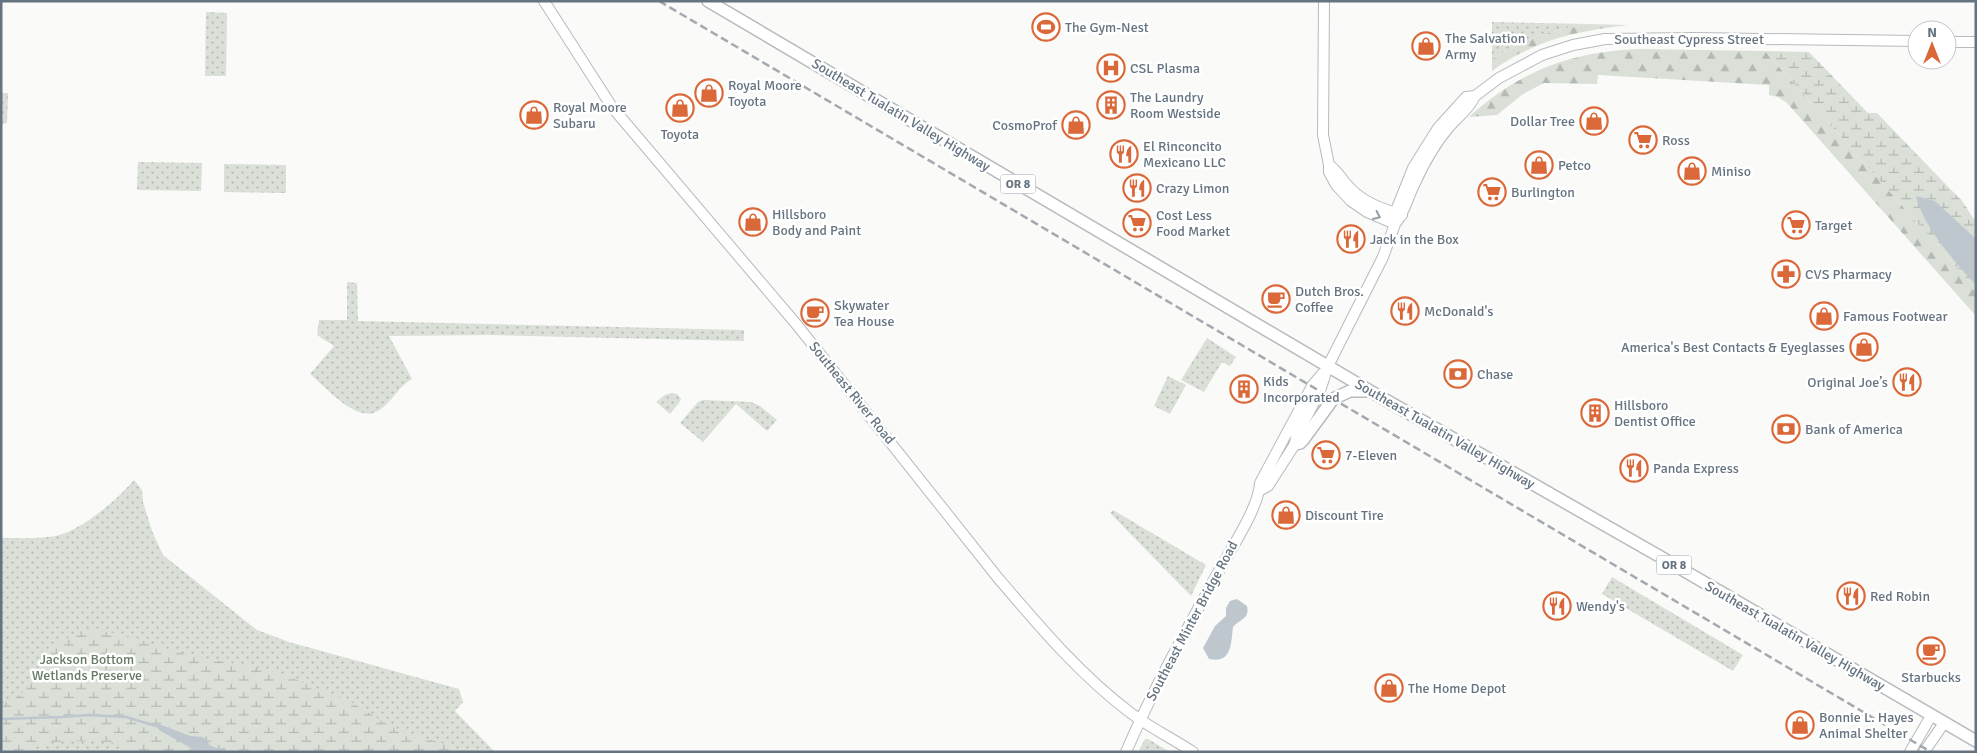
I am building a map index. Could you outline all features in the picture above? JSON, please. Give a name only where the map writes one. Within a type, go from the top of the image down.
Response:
[{"type":"main road","name":"Southeast River Road","points":[[544,1],[612,107],[797,325],[998,578],[1080,668],[1100,687],[1140,719],[1193,752]]},
{"type":"main road","name":"Southeast Tualatin Valley Highway","points":[[708,1],[1370,391],[1659,556],[1976,741]]},
{"type":"main road","points":[[1324,1],[1323,135],[1329,172],[1336,185],[1351,201],[1367,212],[1395,224]]},
{"type":"main road","name":"Southeast Cypress Street","points":[[1328,366],[1383,257],[1413,168],[1438,128],[1466,97],[1475,96],[1512,70],[1542,55],[1573,45],[1605,39],[1696,38],[1907,41]]},
{"type":"main road","points":[[1957,42],[1976,42]]},
{"type":"main road","points":[[1329,165],[1336,170],[1359,196],[1378,207],[1399,214]]},
{"type":"main road","name":"Southeast Minter Bridge Road","points":[[1260,490],[1268,486],[1295,444],[1296,437],[1320,391],[1328,366]]},
{"type":"main road","name":"Southeast Minter Bridge Road","points":[[1126,752],[1140,719],[1248,518],[1260,490],[1260,483],[1312,386],[1328,366]]},
{"type":"main road","points":[[1295,444],[1300,444],[1333,399],[1350,391],[1370,391]]},
{"type":"main road","points":[[1910,752],[1931,716]]},
{"type":"main road","points":[[1924,752],[1944,723]]},
{"type":"green space","points":[[206,12],[227,13],[226,76],[205,76]]},
{"type":"green space","points":[[1492,22],[1587,24],[1561,29],[1537,37],[1514,46],[1492,59]]},
{"type":"green space","points":[[1587,24],[1628,25],[1591,30],[1540,44],[1508,60],[1492,71],[1492,59],[1514,46],[1561,29]]},
{"type":"green space","points":[[1638,49],[1765,51],[1976,289],[1976,316],[1787,103],[1778,97],[1769,95],[1769,85],[1598,75],[1597,84],[1544,83],[1523,94],[1497,115],[1469,117],[1507,87],[1547,67],[1590,54]]},
{"type":"green space","points":[[1765,51],[1809,52],[1868,113],[1877,113],[1962,200],[1976,221],[1976,289]]},
{"type":"green space","points":[[1,93],[8,93],[7,123],[1,124]]},
{"type":"green space","points":[[138,162],[202,163],[201,191],[137,190]]},
{"type":"green space","points":[[224,164],[286,165],[286,193],[224,192]]},
{"type":"green space","points":[[347,282],[357,283],[358,321],[744,330],[744,341],[491,335],[389,336],[412,379],[403,385],[381,409],[372,413],[363,413],[353,410],[344,404],[310,374],[334,346],[317,335],[319,320],[347,320]]},
{"type":"green space","points":[[1207,338],[1236,357],[1230,366],[1222,362],[1204,392],[1181,380]]},
{"type":"green space","points":[[1168,376],[1186,385],[1170,414],[1154,406]]},
{"type":"green space","points":[[671,393],[677,394],[681,399],[670,414],[656,402]]},
{"type":"green space","points":[[703,400],[751,402],[760,406],[777,420],[767,431],[736,404],[703,442],[680,423],[698,402]]},
{"type":"green space","name":"Jackson Bottom Wetlands Preserve","points":[[134,480],[142,490],[143,502],[152,531],[163,555],[257,630],[289,642],[459,689],[463,702],[455,711],[495,752],[1,752],[1,538],[42,538],[66,533],[88,521]]},
{"type":"green space","points":[[1113,510],[1206,565],[1191,596],[1110,513]]},
{"type":"green space","points":[[1612,577],[1743,655],[1733,671],[1602,594]]},
{"type":"green space","name":"Jackson Bottom Wetlands Preserve","points":[[83,630],[114,633],[175,652],[280,673],[351,702],[401,731],[455,747],[461,752],[136,752],[111,742],[87,741],[53,742],[16,752],[1,752],[1,704],[19,696],[60,644]]},
{"type":"green space","points":[[1145,739],[1148,739],[1170,752],[1138,752]]},
{"type":"shaded area","points":[[1916,196],[1935,201],[1976,239],[1976,285],[1932,231],[1919,207]]},
{"type":"shaded area","points":[[1237,599],[1247,606],[1247,614],[1233,627],[1231,645],[1226,655],[1217,660],[1209,659],[1203,648],[1215,626],[1226,616],[1226,608],[1230,601]]},
{"type":"shaded area","points":[[156,723],[190,736],[203,737],[209,745],[216,748],[225,748],[227,752],[198,752],[159,730],[155,725]]},
{"type":"waterway","points":[[1,719],[88,715],[126,717],[156,726]]},
{"type":"railway","points":[[659,1],[1931,752]]},
{"type":"place","name":"The Gym-Nest","points":[[1046,27]]},
{"type":"place","name":"The Salvation Army","points":[[1426,46]]},
{"type":"place","name":"CSL Plasma","points":[[1111,68]]},
{"type":"place","name":"Royal Moore Toyota","points":[[709,93]]},
{"type":"place","name":"The Laundry Room Westside","points":[[1111,105]]},
{"type":"place","name":"Toyota","points":[[680,108]]},
{"type":"place","name":"Royal Moore Subaru","points":[[534,115]]},
{"type":"place","name":"Dollar Tree","points":[[1594,121]]},
{"type":"place","name":"CosmoProf","points":[[1076,125]]},
{"type":"place","name":"Ross","points":[[1643,140]]},
{"type":"place","name":"El Rinconcito Mexicano LLC","points":[[1124,154]]},
{"type":"place","name":"Petco","points":[[1539,165]]},
{"type":"place","name":"Miniso","points":[[1692,171]]},
{"type":"place","name":"Crazy Limon","points":[[1137,188]]},
{"type":"place","name":"Burlington","points":[[1492,192]]},
{"type":"place","name":"Hillsboro Body and Paint","points":[[753,222]]},
{"type":"place","name":"Cost Less Food Market","points":[[1137,223]]},
{"type":"place","name":"Target","points":[[1796,225]]},
{"type":"place","name":"Jack in the Box","points":[[1351,239]]},
{"type":"place","name":"CVS Pharmacy","points":[[1786,274]]},
{"type":"place","name":"Dutch Bros. Coffee","points":[[1276,299]]},
{"type":"place","name":"McDonald's","points":[[1405,311]]},
{"type":"place","name":"Skywater Tea House","points":[[815,313]]},
{"type":"place","name":"Famous Footwear","points":[[1824,316]]},
{"type":"place","name":"America's Best Contacts & Eyeglasses","points":[[1864,347]]},
{"type":"place","name":"Chase","points":[[1458,374]]},
{"type":"place","name":"Original Joe’s","points":[[1907,382]]},
{"type":"place","name":"Kids Incorporated","points":[[1244,389]]},
{"type":"place","name":"Hillsboro Dentist Office","points":[[1595,413]]},
{"type":"place","name":"Bank of America","points":[[1786,429]]},
{"type":"place","name":"7-Eleven","points":[[1326,455]]},
{"type":"place","name":"Panda Express","points":[[1634,468]]},
{"type":"place","name":"Discount Tire","points":[[1286,515]]},
{"type":"place","name":"Red Robin","points":[[1851,596]]},
{"type":"place","name":"Wendy's","points":[[1557,606]]},
{"type":"place","name":"Starbucks","points":[[1931,651]]},
{"type":"place","name":"The Home Depot","points":[[1389,688]]},
{"type":"place","name":"Bonnie L. Hayes Animal Shelter","points":[[1800,725]]}]
